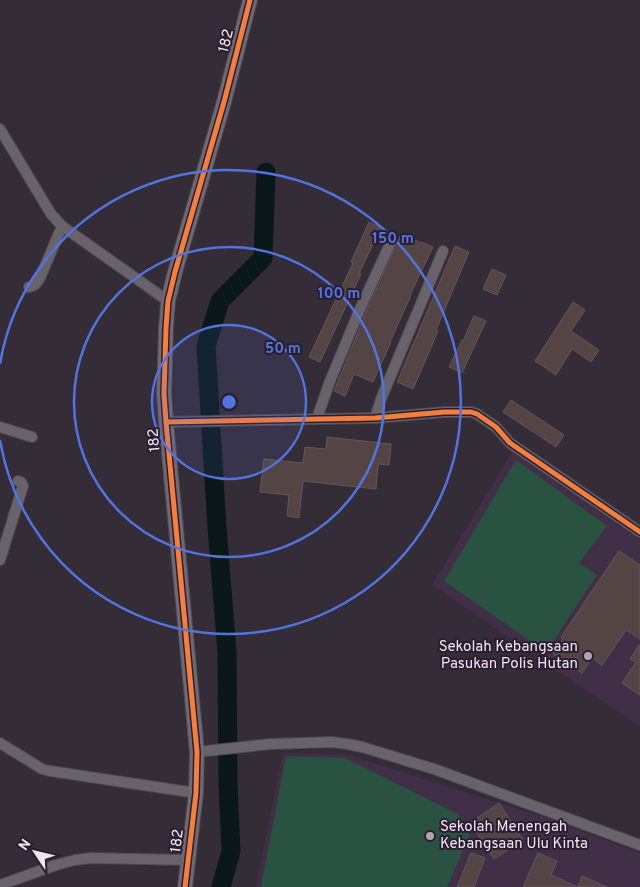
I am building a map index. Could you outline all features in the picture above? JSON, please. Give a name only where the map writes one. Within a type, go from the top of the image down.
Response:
[{"type":"street","name":"182","points":[[185,887],[196,792],[197,752],[166,422],[164,394],[166,328],[168,301],[175,272],[224,102],[250,0]]},
{"type":"street","points":[[0,129],[4,143],[51,214],[62,226],[168,301]]},
{"type":"street","points":[[29,287],[36,284],[40,278],[62,226]]},
{"type":"street","points":[[317,418],[360,309],[391,242]]},
{"type":"street","points":[[375,418],[381,399],[443,251]]},
{"type":"street","points":[[166,422],[375,418],[445,412],[471,412],[496,427],[510,442],[640,532]]},
{"type":"street","points":[[0,427],[32,437]]},
{"type":"street","points":[[0,560],[23,486],[18,481]]},
{"type":"street","points":[[0,520],[11,523]]},
{"type":"street","points":[[197,752],[271,744],[332,742],[362,747],[434,769],[640,845]]},
{"type":"street","points":[[0,743],[50,771],[196,792]]},
{"type":"street","points":[[0,885],[75,860],[91,858],[188,860]]},
{"type":"shaded area","name":"Sekolah Kebangsaan Pasukan Polis Hutan","points":[[512,452],[640,540],[640,727],[432,585]]},
{"type":"shaded area","name":"Sekolah Menengah Kebangsaan Ulu Kinta","points":[[283,753],[345,754],[547,818],[640,853],[640,887],[256,887]]},
{"type":"green space","points":[[516,460],[607,526],[579,563],[597,575],[546,652],[444,581]]},
{"type":"green space","points":[[286,756],[345,758],[458,814],[470,835],[447,887],[261,887]]},
{"type":"building","points":[[369,222],[381,228],[320,362],[309,357],[353,263],[351,262]]},
{"type":"building","points":[[401,234],[433,247],[410,295],[373,382],[354,374],[345,396],[334,391],[366,312]]},
{"type":"building","points":[[455,246],[469,252],[413,389],[397,382]]},
{"type":"building","points":[[492,269],[506,275],[497,295],[483,289]]},
{"type":"building","points":[[573,302],[585,310],[571,331],[599,350],[591,362],[572,349],[556,375],[535,361]]},
{"type":"building","points":[[474,316],[486,321],[462,373],[449,367]]},
{"type":"building","points":[[511,400],[564,435],[556,447],[503,412]]},
{"type":"building","points":[[327,437],[391,444],[389,465],[378,464],[376,489],[303,481],[299,518],[287,516],[289,495],[260,492],[264,459],[303,463],[305,447],[326,449]]},
{"type":"building","points":[[619,551],[640,565],[640,639],[626,630],[602,665],[592,658],[582,673],[553,654],[563,639],[561,637]]},
{"type":"building","points":[[640,644],[640,695],[622,683],[636,662],[630,659]]},
{"type":"building","points":[[499,803],[523,840],[494,859],[470,823]]},
{"type":"building","points":[[471,853],[485,858],[474,887],[457,887]]},
{"type":"building","points":[[538,853],[557,861],[551,875],[578,887],[523,887]]},
{"type":"building","points":[[582,876],[607,887],[578,887]]},
{"type":"waterway","points":[[221,887],[231,851],[228,785],[227,652],[206,346],[220,301],[263,258],[266,172]]},
{"type":"cycle path","points":[[185,887],[196,793],[197,752],[166,422],[164,394],[166,328],[168,301],[175,272],[224,102],[250,0]]},
{"type":"cycle path","points":[[166,422],[375,418],[445,412],[471,412],[496,427],[510,443],[640,532]]},
{"type":"place","name":"Sekolah Kebangsaan Pasukan Polis Hutan","points":[[588,656]]},
{"type":"place","name":"Sekolah Menengah Kebangsaan Ulu Kinta","points":[[430,836]]}]
